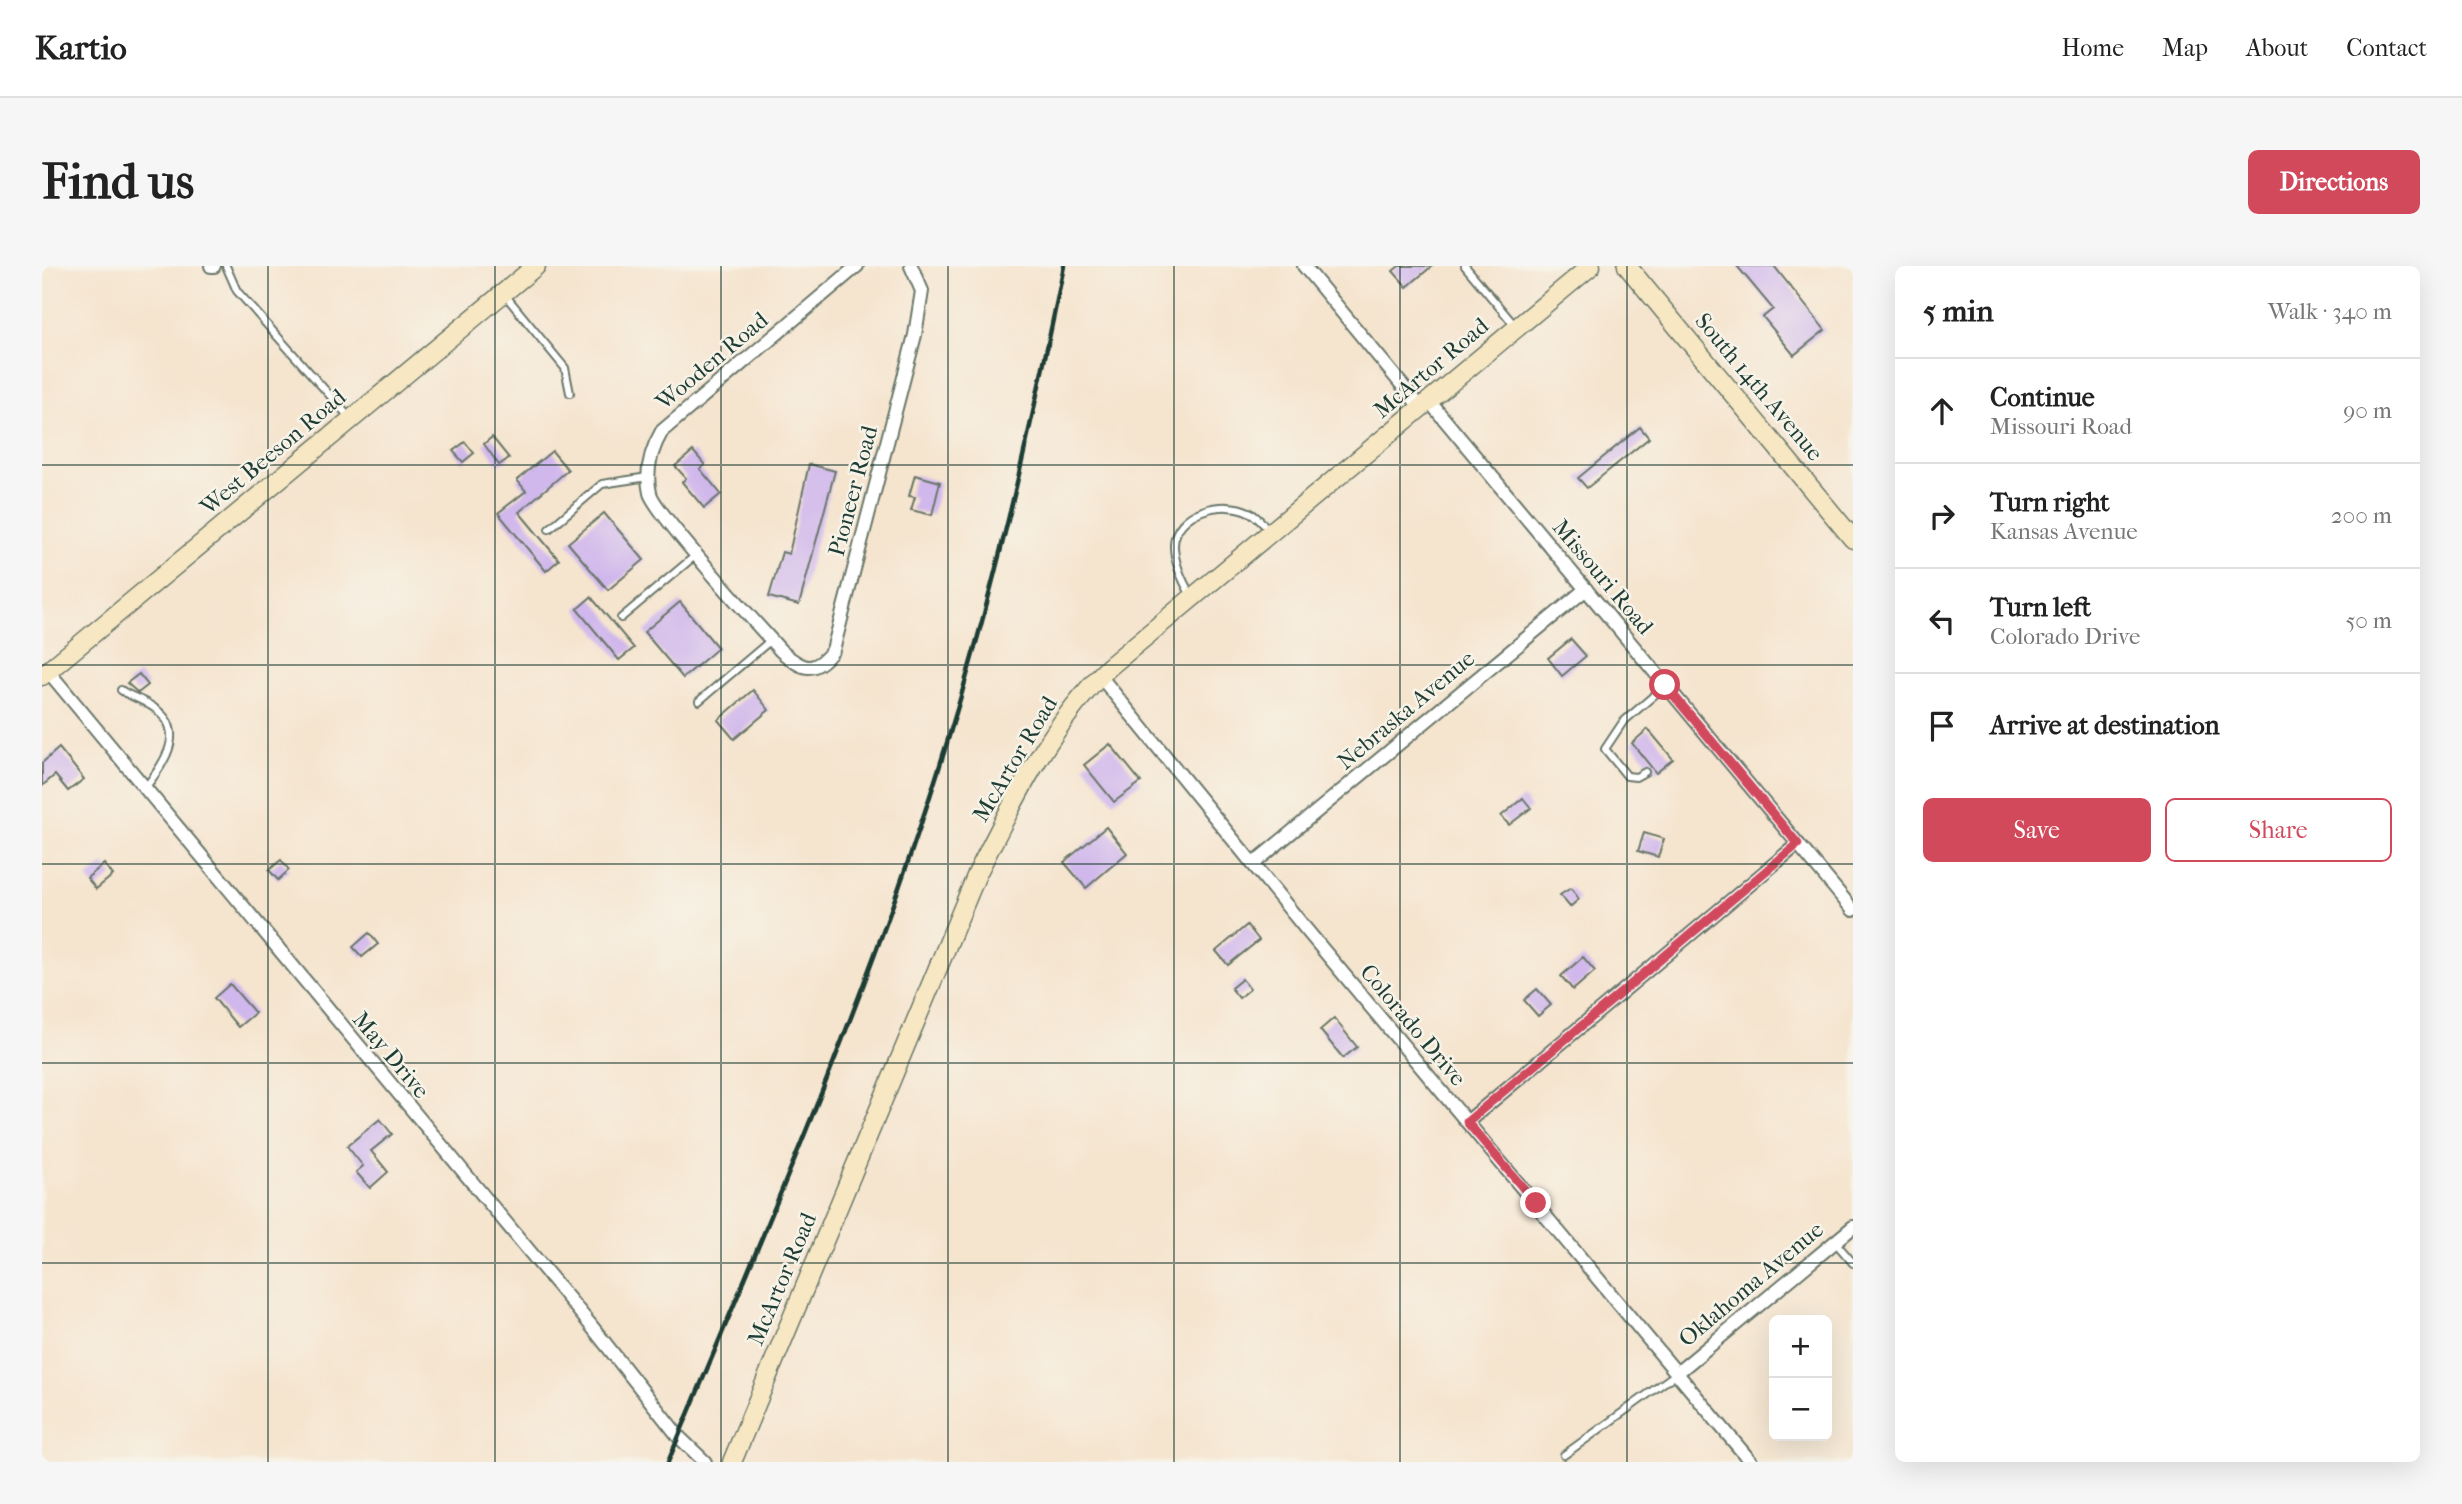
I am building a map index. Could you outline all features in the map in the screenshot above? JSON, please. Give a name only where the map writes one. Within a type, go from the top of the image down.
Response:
[{"type":"main road","name":"West Beeson Road","points":[[45,673],[536,266]]},
{"type":"main road","name":"McArtor Road","points":[[732,1462],[977,874],[1023,783],[1061,722],[1100,676],[1591,266]]},
{"type":"main road","name":"South 14th Avenue","points":[[1627,266],[1853,539]]},
{"type":"street","name":"Wooden Road","points":[[771,640],[650,496],[652,448],[662,431],[857,266]]},
{"type":"street","name":"Pioneer Road","points":[[771,640],[796,663],[811,668],[822,664],[833,650],[915,335],[922,292],[911,266]]},
{"type":"street","name":"Missouri Road","points":[[1304,266],[1586,589],[1853,909]]},
{"type":"street","name":"Nebraska Avenue","points":[[1253,864],[1586,589]]},
{"type":"street","name":"May Drive","points":[[45,673],[589,1323],[679,1437],[705,1462]]},
{"type":"street","name":"Colorado Drive","points":[[1100,676],[1751,1462]]},
{"type":"street","points":[[1467,1122],[1798,844]]},
{"type":"street","name":"Oklahoma Avenue","points":[[1676,1373],[1853,1227]]},
{"type":"lane","points":[[226,266],[237,292],[351,419]]},
{"type":"lane","points":[[1465,266],[1518,328]]},
{"type":"lane","points":[[503,293],[565,368],[570,393]]},
{"type":"lane","points":[[549,529],[602,484],[649,477]]},
{"type":"lane","points":[[1192,598],[1182,581],[1174,542],[1185,521],[1203,510],[1227,507],[1249,513],[1271,532]]},
{"type":"lane","points":[[621,618],[698,554]]},
{"type":"lane","points":[[699,701],[771,640]]},
{"type":"lane","points":[[1645,772],[1636,777],[1626,776],[1605,749],[1623,722],[1665,685]]},
{"type":"lane","points":[[121,690],[158,711],[170,732],[169,757],[144,789]]},
{"type":"lane","points":[[1835,1242],[1853,1263]]},
{"type":"lane","points":[[1564,1455],[1676,1373]]},
{"type":"building","points":[[1399,266],[1432,266],[1407,287],[1393,271]]},
{"type":"building","points":[[1737,266],[1774,266],[1825,330],[1794,355],[1763,317],[1773,309]]},
{"type":"building","points":[[1640,427],[1649,438],[1587,488],[1578,478]]},
{"type":"building","points":[[492,437],[509,458],[499,465],[484,444]]},
{"type":"building","points":[[465,442],[474,453],[463,462],[453,451]]},
{"type":"building","points":[[552,451],[568,470],[519,512],[559,560],[546,571],[498,513],[526,491],[517,480]]},
{"type":"building","points":[[693,451],[705,465],[700,469],[721,494],[704,508],[682,482],[686,478],[675,466]]},
{"type":"building","points":[[809,464],[835,471],[799,605],[769,597],[782,552],[789,554]]},
{"type":"building","points":[[915,475],[940,482],[932,515],[911,510],[915,497],[909,496]]},
{"type":"building","points":[[604,513],[644,560],[608,590],[568,543]]},
{"type":"building","points":[[591,597],[634,648],[619,660],[577,609]]},
{"type":"building","points":[[680,602],[718,648],[683,678],[644,632]]},
{"type":"building","points":[[1571,639],[1586,656],[1562,676],[1548,658]]},
{"type":"building","points":[[139,674],[148,685],[138,693],[127,683]]},
{"type":"building","points":[[753,690],[769,710],[734,739],[718,720]]},
{"type":"building","points":[[1648,729],[1673,759],[1656,773],[1632,743]]},
{"type":"building","points":[[1110,744],[1141,782],[1114,802],[1084,765]]},
{"type":"building","points":[[59,748],[84,779],[68,791],[55,775],[42,786],[42,763]]},
{"type":"building","points":[[1523,798],[1531,808],[1509,825],[1501,816]]},
{"type":"building","points":[[1106,827],[1127,853],[1086,888],[1064,862]]},
{"type":"building","points":[[1644,833],[1664,839],[1658,857],[1638,851]]},
{"type":"building","points":[[281,860],[289,870],[278,880],[269,870]]},
{"type":"building","points":[[104,864],[113,875],[96,889],[87,878]]},
{"type":"building","points":[[1571,888],[1579,899],[1570,907],[1560,895]]},
{"type":"building","points":[[1247,925],[1259,940],[1228,965],[1216,951]]},
{"type":"building","points":[[369,933],[378,944],[362,957],[353,947]]},
{"type":"building","points":[[1583,957],[1595,971],[1573,990],[1561,976]]},
{"type":"building","points":[[1242,979],[1250,989],[1239,998],[1231,988]]},
{"type":"building","points":[[230,984],[255,1013],[238,1027],[214,998]]},
{"type":"building","points":[[1537,989],[1551,1005],[1538,1016],[1524,1000]]},
{"type":"building","points":[[1334,1018],[1357,1047],[1343,1058],[1320,1030]]},
{"type":"building","points":[[380,1119],[392,1134],[371,1151],[388,1172],[370,1188],[356,1172],[363,1166],[347,1146]]},
{"type":"railway","points":[[668,1462],[812,1117],[911,854],[977,641],[1024,454],[1064,266]]},
{"type":"route","points":[[1536,1203],[1467,1122],[1798,844],[1665,685]]}]
